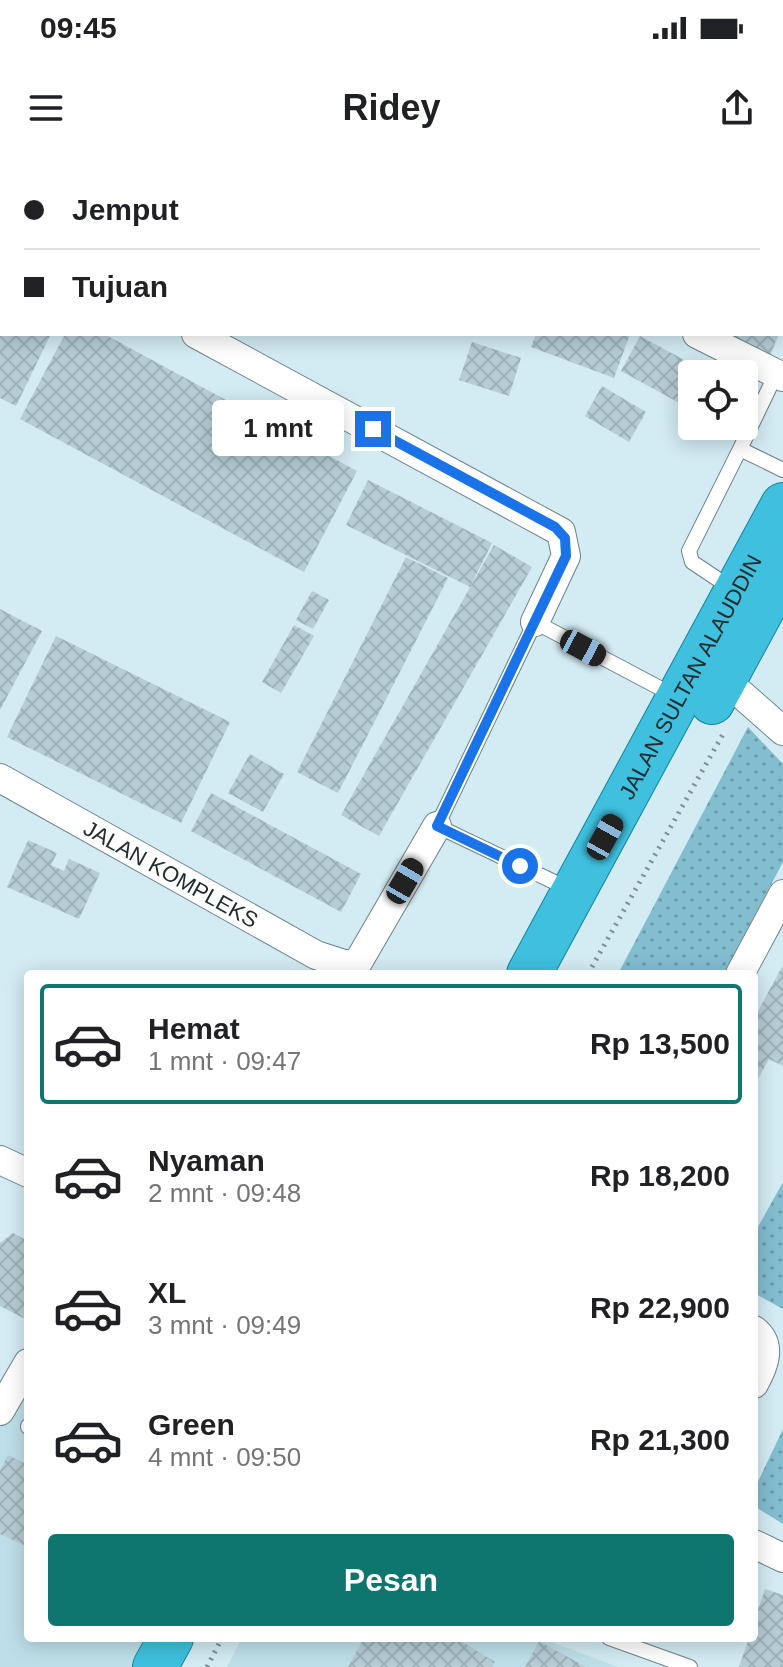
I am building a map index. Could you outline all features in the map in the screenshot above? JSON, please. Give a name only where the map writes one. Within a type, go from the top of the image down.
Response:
[{"type":"highway","name":"JALAN SULTAN ALAUDDIN","points":[[531,970],[783,505]]},
{"type":"highway","name":"JALAN SULTAN ALAUDDIN","points":[[563,970],[734,687],[783,571]]},
{"type":"highway","points":[[155,1667],[169,1642]]},
{"type":"highway","points":[[188,1667],[201,1642]]},
{"type":"street","points":[[200,336],[561,532],[566,556],[535,622]]},
{"type":"street","points":[[701,336],[780,375]]},
{"type":"street","points":[[734,687],[783,731]]},
{"type":"street","name":"JALAN KOMPLEKS","points":[[0,778],[316,955],[351,967]]},
{"type":"street","points":[[351,967],[437,826]]},
{"type":"street","points":[[742,970],[783,894]]},
{"type":"street","points":[[0,1160],[24,1171]]},
{"type":"street","points":[[758,1334],[765,1354],[765,1365],[758,1377]]},
{"type":"street","points":[[0,1411],[24,1370]]},
{"type":"street","points":[[758,1546],[783,1558]]},
{"type":"lane","points":[[736,592],[692,562],[688,554],[780,375]]},
{"type":"lane","points":[[740,449],[783,470]]},
{"type":"lane","points":[[575,892],[437,826],[535,622],[679,699]]},
{"type":"lane","points":[[620,1642],[690,1667]]},
{"type":"path","points":[[590,970],[734,687]]},
{"type":"path","points":[[207,1667],[220,1642]]},
{"type":"shaded area","points":[[748,727],[783,764],[783,862],[726,970],[620,970]]},
{"type":"shaded area","points":[[783,1182],[783,1309],[758,1295],[758,1227]]},
{"type":"shaded area","points":[[24,1385],[24,1642],[154,1642],[140,1667],[0,1667],[0,1424]]},
{"type":"shaded area","points":[[783,1429],[783,1524],[758,1508],[758,1482]]},
{"type":"shaded area","points":[[240,1642],[552,1642],[618,1667],[227,1667]]},
{"type":"building","points":[[0,336],[50,336],[16,406],[0,398]]},
{"type":"building","points":[[64,336],[108,336],[357,471],[304,572],[20,419]]},
{"type":"building","points":[[535,336],[629,336],[614,378],[531,347]]},
{"type":"building","points":[[640,336],[684,360],[678,360],[678,402],[621,371]]},
{"type":"building","points":[[728,336],[778,336],[769,358]]},
{"type":"building","points":[[472,342],[521,358],[509,396],[459,380]]},
{"type":"building","points":[[602,386],[646,412],[629,442],[585,416]]},
{"type":"building","points":[[368,480],[492,543],[470,587],[346,525]]},
{"type":"building","points":[[494,545],[532,567],[379,836],[341,815]]},
{"type":"building","points":[[406,557],[448,578],[338,793],[297,772]]},
{"type":"building","points":[[312,591],[329,600],[313,629],[296,620]]},
{"type":"building","points":[[0,609],[42,631],[0,710]]},
{"type":"building","points":[[294,625],[314,636],[281,693],[262,682]]},
{"type":"building","points":[[56,636],[230,722],[181,823],[7,737]]},
{"type":"building","points":[[250,754],[284,774],[263,812],[228,793]]},
{"type":"building","points":[[211,793],[361,874],[341,912],[191,831]]},
{"type":"building","points":[[28,840],[57,853],[51,865],[64,871],[69,859],[100,873],[79,919],[7,887]]},
{"type":"building","points":[[783,965],[783,1066],[769,1059],[758,1079],[758,1011]]},
{"type":"building","points":[[13,1233],[24,1239],[24,1318],[0,1306],[0,1243]]},
{"type":"building","points":[[8,1455],[24,1463],[24,1545],[0,1534],[0,1471]]},
{"type":"building","points":[[765,1589],[783,1595],[783,1667],[739,1667],[748,1642],[758,1642],[758,1610]]},
{"type":"building","points":[[362,1642],[462,1642],[495,1662],[492,1667],[348,1667]]},
{"type":"building","points":[[541,1642],[586,1667],[525,1667]]},
{"type":"route","points":[[373,429],[555,527],[565,538],[566,556],[437,826],[520,866]]}]
